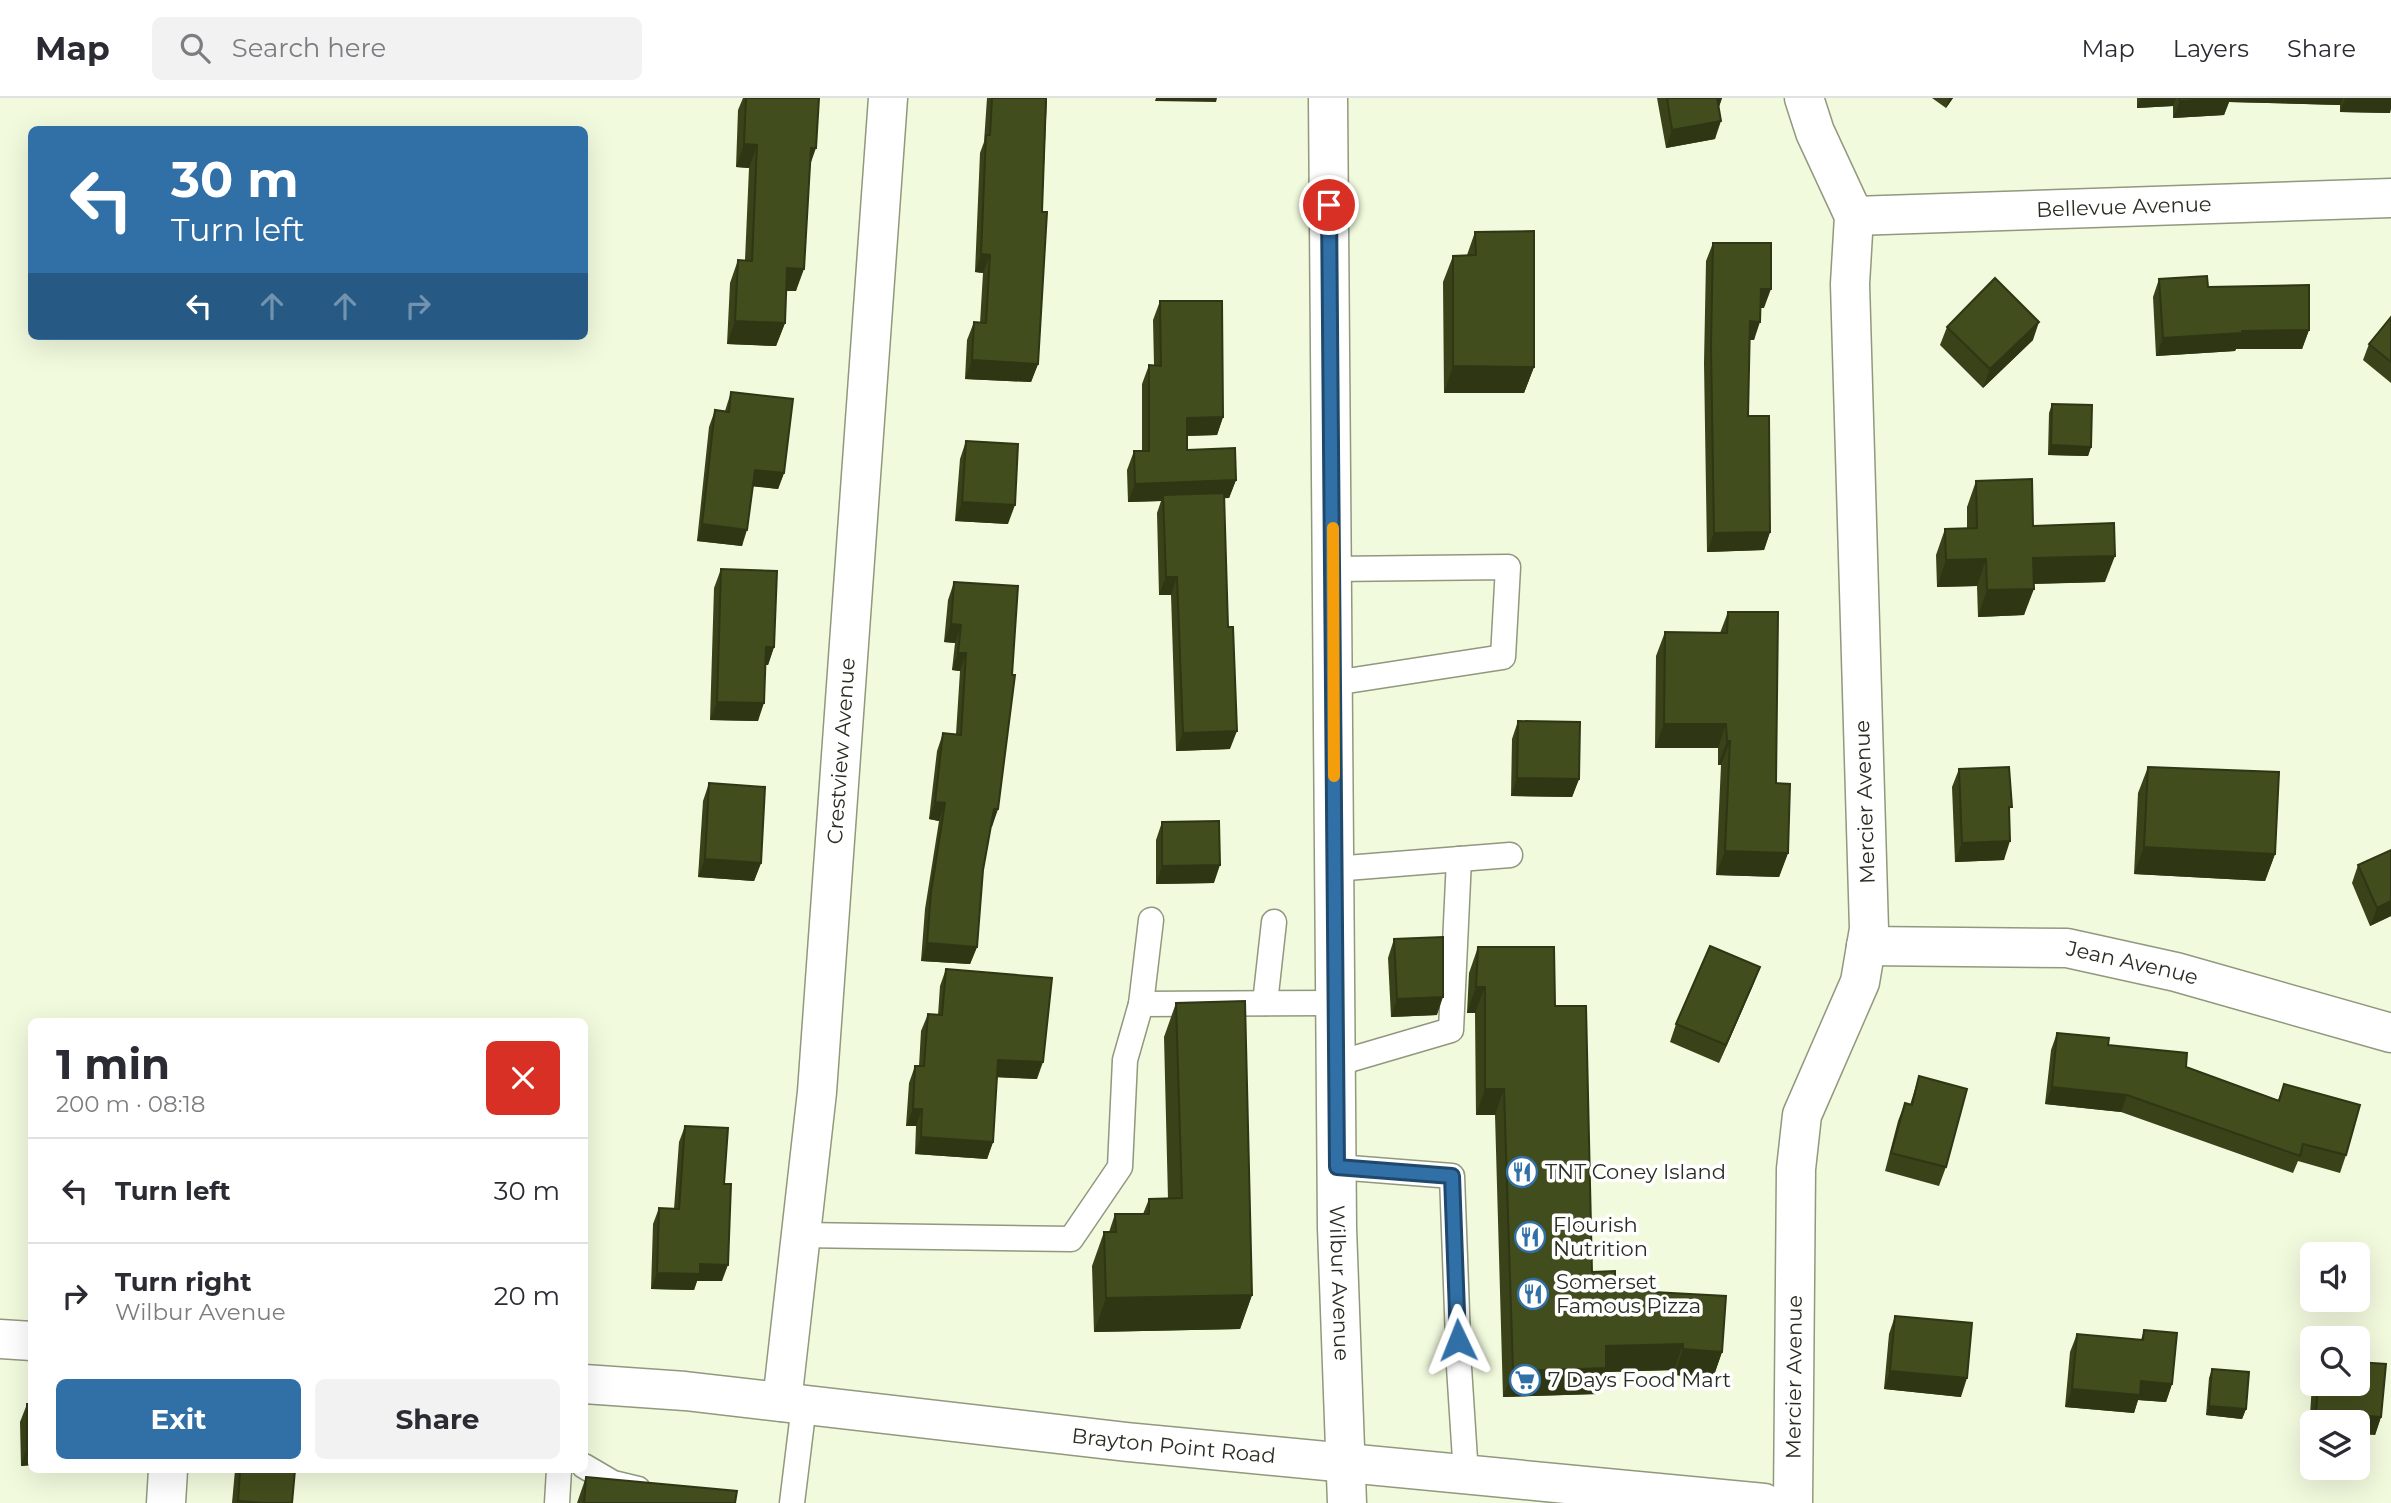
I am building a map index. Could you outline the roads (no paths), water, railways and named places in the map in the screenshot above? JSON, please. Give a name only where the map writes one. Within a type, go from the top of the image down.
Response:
[{"type":"street","name":"Crestview Avenue","points":[[793,1404],[801,1235],[817,1092],[829,942],[888,98]]},
{"type":"street","name":"Wilbur Avenue","points":[[1328,98],[1335,1064],[1347,1503]]},
{"type":"street","name":"Mercier Avenue","points":[[1793,1503],[1796,1170],[1802,1115],[1860,982],[1869,929],[1850,284],[1854,216],[1815,132],[1804,98]]},
{"type":"street","name":"Bellevue Avenue","points":[[1854,216],[2391,198]]},
{"type":"street","name":"Jean Avenue","points":[[1866,946],[2067,948],[2176,972],[2391,1034]]},
{"type":"street","points":[[0,1339],[28,1341]]},
{"type":"street","name":"Brayton Point Road","points":[[588,1384],[685,1391],[1127,1442],[1764,1503]]},
{"type":"street","points":[[166,1503],[168,1473]]},
{"type":"lane","points":[[1333,569],[1508,567],[1503,657],[1334,683]]},
{"type":"lane","points":[[1334,869],[1510,855]]},
{"type":"lane","points":[[1335,1064],[1451,1030],[1459,859]]},
{"type":"lane","points":[[801,1235],[1071,1239],[1120,1167],[1125,1060],[1141,1004],[1151,920]]},
{"type":"lane","points":[[1265,1003],[1274,922]]},
{"type":"lane","points":[[1141,1004],[1335,1003]]},
{"type":"lane","points":[[1337,1167],[1452,1176],[1466,1475]]},
{"type":"lane","points":[[792,1503],[793,1404]]},
{"type":"lane","points":[[588,1467],[613,1483],[658,1494]]},
{"type":"lane","points":[[557,1503],[559,1473]]},
{"type":"place","name":"TNT Coney Island","points":[[1522,1172]]},
{"type":"place","name":"Flourish Nutrition","points":[[1530,1237]]},
{"type":"place","name":"Somerset Famous Pizza","points":[[1533,1294]]},
{"type":"place","name":"7 Days Food Mart","points":[[1525,1380]]}]
